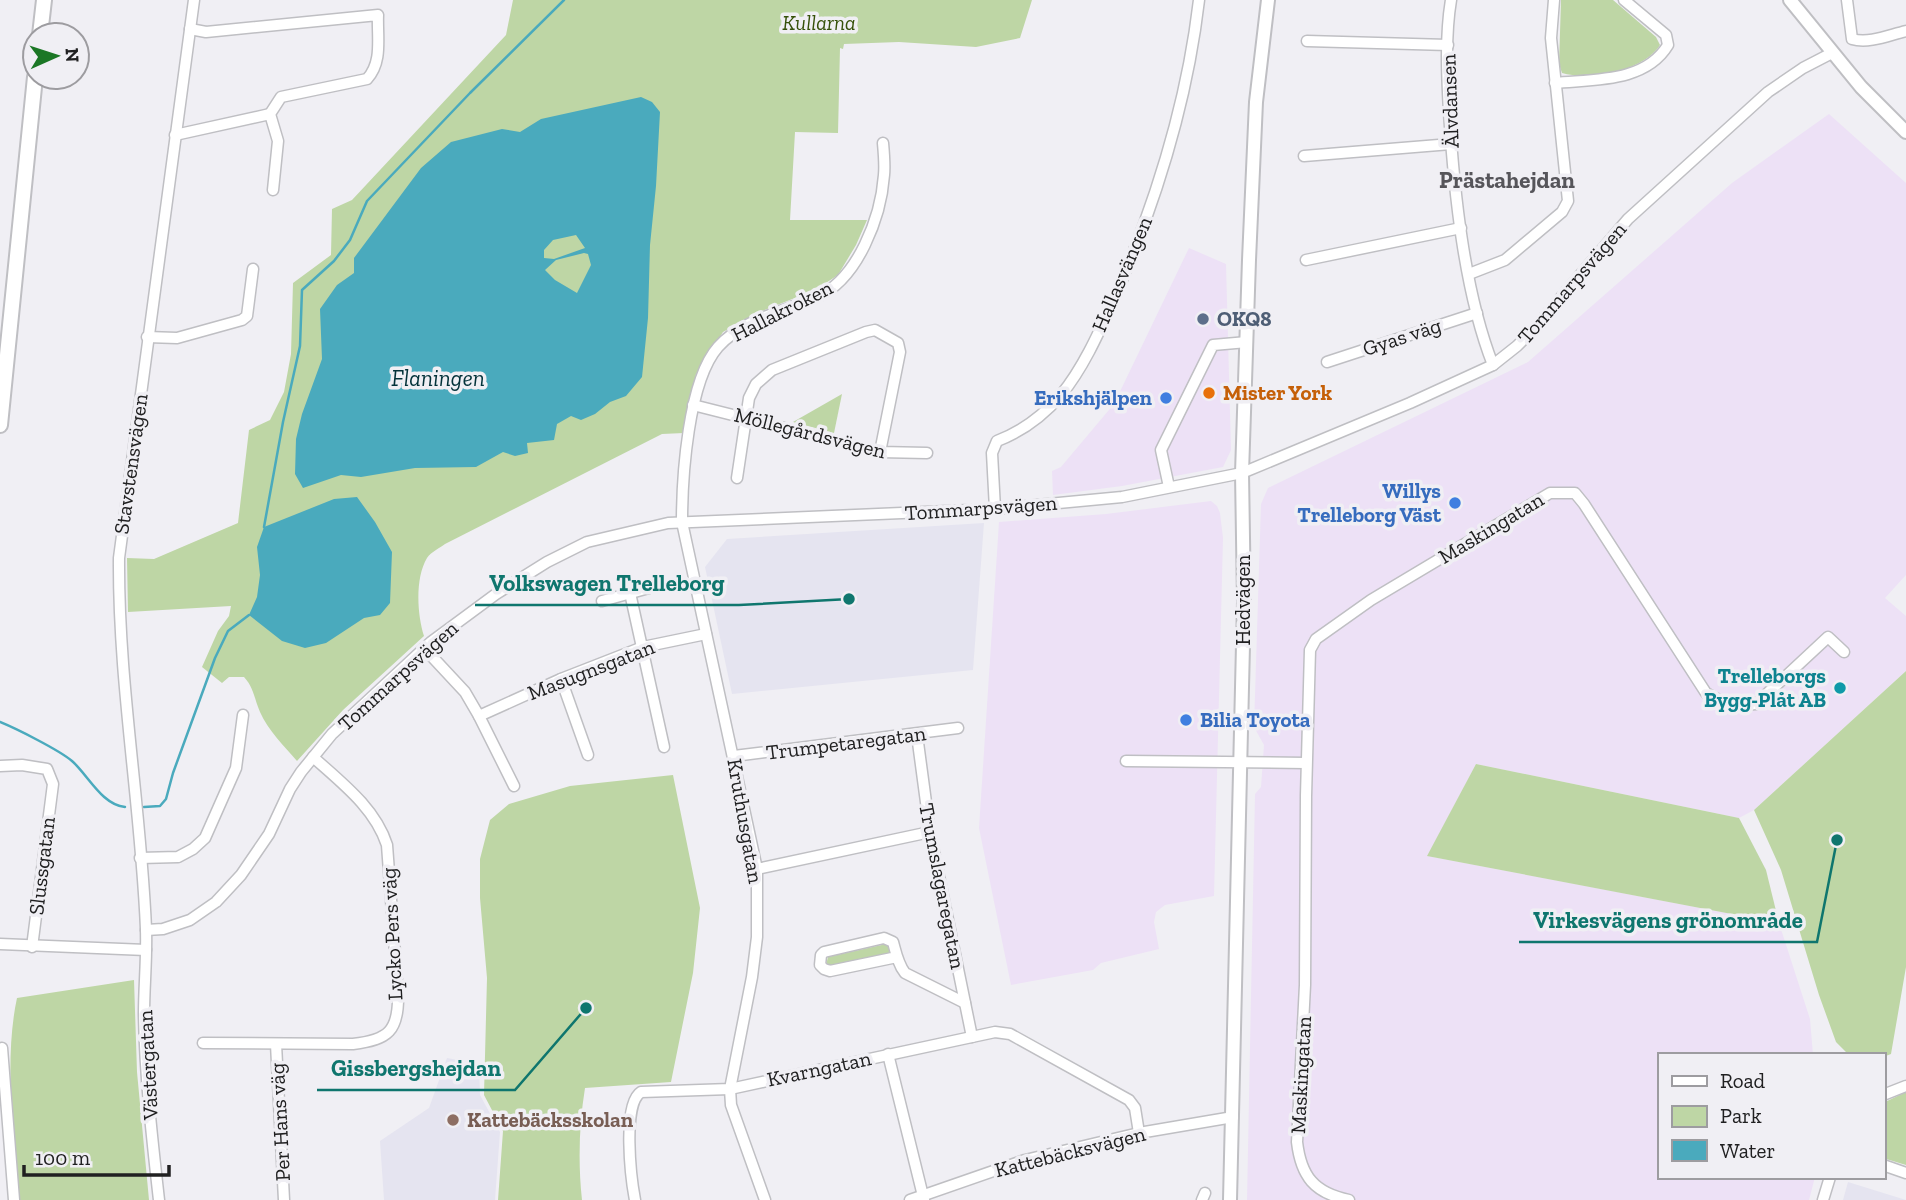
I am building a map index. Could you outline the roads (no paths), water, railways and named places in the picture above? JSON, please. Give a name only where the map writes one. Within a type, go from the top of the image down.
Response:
[{"type":"highway","points":[[42,21],[44,0]]},
{"type":"highway","points":[[0,425],[34,91]]},
{"type":"main road","name":"Hedvägen","points":[[1230,1200],[1244,602],[1242,473],[1254,129],[1268,0]]},
{"type":"main road","points":[[1790,0],[1861,87],[1906,132]]},
{"type":"street","name":"Stavstensvägen","points":[[146,930],[137,799],[118,609],[118,558],[194,0]]},
{"type":"street","name":"Hallasvängen","points":[[995,509],[992,453],[997,441],[1018,433],[1040,417],[1062,394],[1102,326],[1130,262],[1156,191],[1176,122],[1189,67],[1199,0]]},
{"type":"street","name":"Älvdansen","points":[[1451,0],[1448,45],[1451,144],[1469,274],[1477,313],[1493,365]]},
{"type":"street","points":[[1469,274],[1505,260],[1562,212],[1568,201],[1555,83],[1552,38],[1554,0]]},
{"type":"street","points":[[1555,83],[1630,75],[1663,53],[1668,45],[1666,36],[1624,0]]},
{"type":"street","points":[[1847,0],[1852,39],[1860,42],[1906,31]]},
{"type":"street","points":[[175,135],[270,114],[281,97],[367,79],[375,70],[378,51],[378,15],[205,32],[190,29]]},
{"type":"street","points":[[1307,41],[1448,45]]},
{"type":"street","name":"Tommarpsvägen","points":[[146,930],[163,929],[190,920],[216,902],[241,875],[268,834],[290,789],[313,757],[349,718],[424,648],[496,594],[547,562],[587,542],[637,528],[682,522],[995,509],[1122,496],[1242,473],[1493,365],[1535,328],[1628,219],[1768,92],[1803,68],[1832,53]]},
{"type":"street","points":[[270,114],[278,141],[273,190]]},
{"type":"street","name":"Hallakroken","points":[[682,522],[683,487],[695,392],[709,360],[719,346],[737,330],[820,296],[839,282],[854,265],[874,221],[884,176],[883,143]]},
{"type":"street","points":[[1304,156],[1451,144]]},
{"type":"street","points":[[1306,260],[1461,228]]},
{"type":"street","points":[[148,337],[177,338],[242,320],[247,316],[253,269]]},
{"type":"street","name":"Gyas väg","points":[[1326,362],[1477,313]]},
{"type":"street","points":[[737,478],[746,417],[756,384],[772,370],[874,330],[898,343],[900,352],[880,452]]},
{"type":"street","points":[[1169,487],[1161,450],[1213,345],[1247,342]]},
{"type":"street","name":"Möllegårdsvägen","points":[[693,405],[880,452],[927,453]]},
{"type":"street","name":"Maskingatan","points":[[1349,1200],[1320,1190],[1306,1176],[1299,1162],[1297,1142],[1305,985],[1306,763],[1310,650],[1316,639],[1371,600],[1550,493],[1575,493],[1706,694],[1730,706],[1756,704],[1828,637],[1844,652]]},
{"type":"street","name":"Kruthusgatan","points":[[682,522],[757,869],[757,937],[752,977],[730,1088],[732,1105],[765,1200]]},
{"type":"street","points":[[602,601],[656,586]]},
{"type":"street","points":[[630,593],[664,747]]},
{"type":"street","name":"Masugnsgatan","points":[[479,716],[561,679],[643,647],[706,634]]},
{"type":"street","points":[[424,648],[465,692],[514,786]]},
{"type":"street","points":[[561,679],[588,755]]},
{"type":"street","points":[[140,858],[178,857],[205,838],[236,768],[243,715]]},
{"type":"street","name":"Trumpetaregatan","points":[[734,756],[958,728]]},
{"type":"street","name":"Trumslagaregatan","points":[[917,735],[930,832],[972,1037]]},
{"type":"street","name":"Lycko Pers väg","points":[[203,1043],[354,1044],[373,1041],[389,1034],[397,1019],[398,999],[387,845],[381,827],[351,791],[313,757]]},
{"type":"street","points":[[1126,761],[1306,763]]},
{"type":"street","name":"Slussgatan","points":[[0,766],[22,765],[47,769],[53,784],[32,947]]},
{"type":"street","points":[[757,869],[930,832]]},
{"type":"street","name":"Västergatan","points":[[146,930],[144,1014],[148,1103],[159,1200]]},
{"type":"street","points":[[897,957],[830,971],[820,965],[824,952],[884,938],[893,942],[905,973],[965,1003]]},
{"type":"street","points":[[0,944],[146,950]]},
{"type":"street","name":"Kvarngatan","points":[[635,1200],[631,1181],[629,1132],[632,1101],[641,1092],[730,1088],[1002,1032],[1129,1100],[1135,1108],[1139,1133]]},
{"type":"street","name":"Per Hans väg","points":[[276,1044],[284,1200]]},
{"type":"street","points":[[2,1048],[14,1200]]},
{"type":"street","points":[[888,1054],[924,1198]]},
{"type":"street","points":[[1885,1095],[1906,1086]]},
{"type":"street","name":"Kattebäcksvägen","points":[[910,1200],[924,1198],[1025,1160],[1139,1133],[1233,1117]]},
{"type":"street","points":[[1885,1166],[1906,1173]]},
{"type":"street","points":[[1823,1200],[1829,1179]]},
{"type":"water","name":"Flaningen","points":[[641,97],[652,102],[660,112],[642,377],[626,396],[610,402],[595,414],[581,420],[571,416],[557,424],[554,440],[527,443],[528,453],[515,456],[503,452],[476,467],[415,468],[361,477],[341,475],[303,488],[295,474],[296,439],[322,359],[320,309],[337,285],[354,273],[354,258],[421,168],[451,142],[502,129],[520,132],[541,119]],"holes":[[[576,235],[585,248],[554,259],[544,258],[544,250],[553,240]],[[588,254],[591,265],[577,293],[555,280],[545,270],[556,260]]]},
{"type":"water","points":[[357,497],[392,552],[390,603],[380,615],[364,618],[326,643],[305,648],[282,641],[249,615],[257,597],[260,575],[257,547],[264,527],[334,499]]},
{"type":"waterway","points":[[264,527],[300,346],[302,290],[334,261],[350,240],[367,201],[564,0]]},
{"type":"waterway","points":[[144,807],[160,806],[166,799],[215,658],[228,631],[249,615]]},
{"type":"waterway","points":[[0,722],[66,756],[102,795],[125,807]]},
{"type":"place","name":"OKQ8","points":[[1203,319]]},
{"type":"place","name":"Mister York","points":[[1209,393]]},
{"type":"place","name":"Erikshjälpen","points":[[1166,398]]},
{"type":"place","name":"Willys Trelleborg Väst","points":[[1455,503]]},
{"type":"place","name":"Volkswagen Trelleborg","points":[[849,599]]},
{"type":"place","name":"Trelleborgs Bygg-Plåt AB","points":[[1840,688]]},
{"type":"place","name":"Bilia Toyota","points":[[1186,720]]},
{"type":"place","name":"Virkesvägens grönområde","points":[[1837,840]]},
{"type":"place","name":"Gissbergshejdan","points":[[586,1008]]},
{"type":"place","name":"Kattebäcksskolan","points":[[453,1120]]},
{"type":"district","name":"Prästahejdan","points":[[1507,180]]},
{"type":"park label","name":"Kullarna","points":[[819,23]]}]
